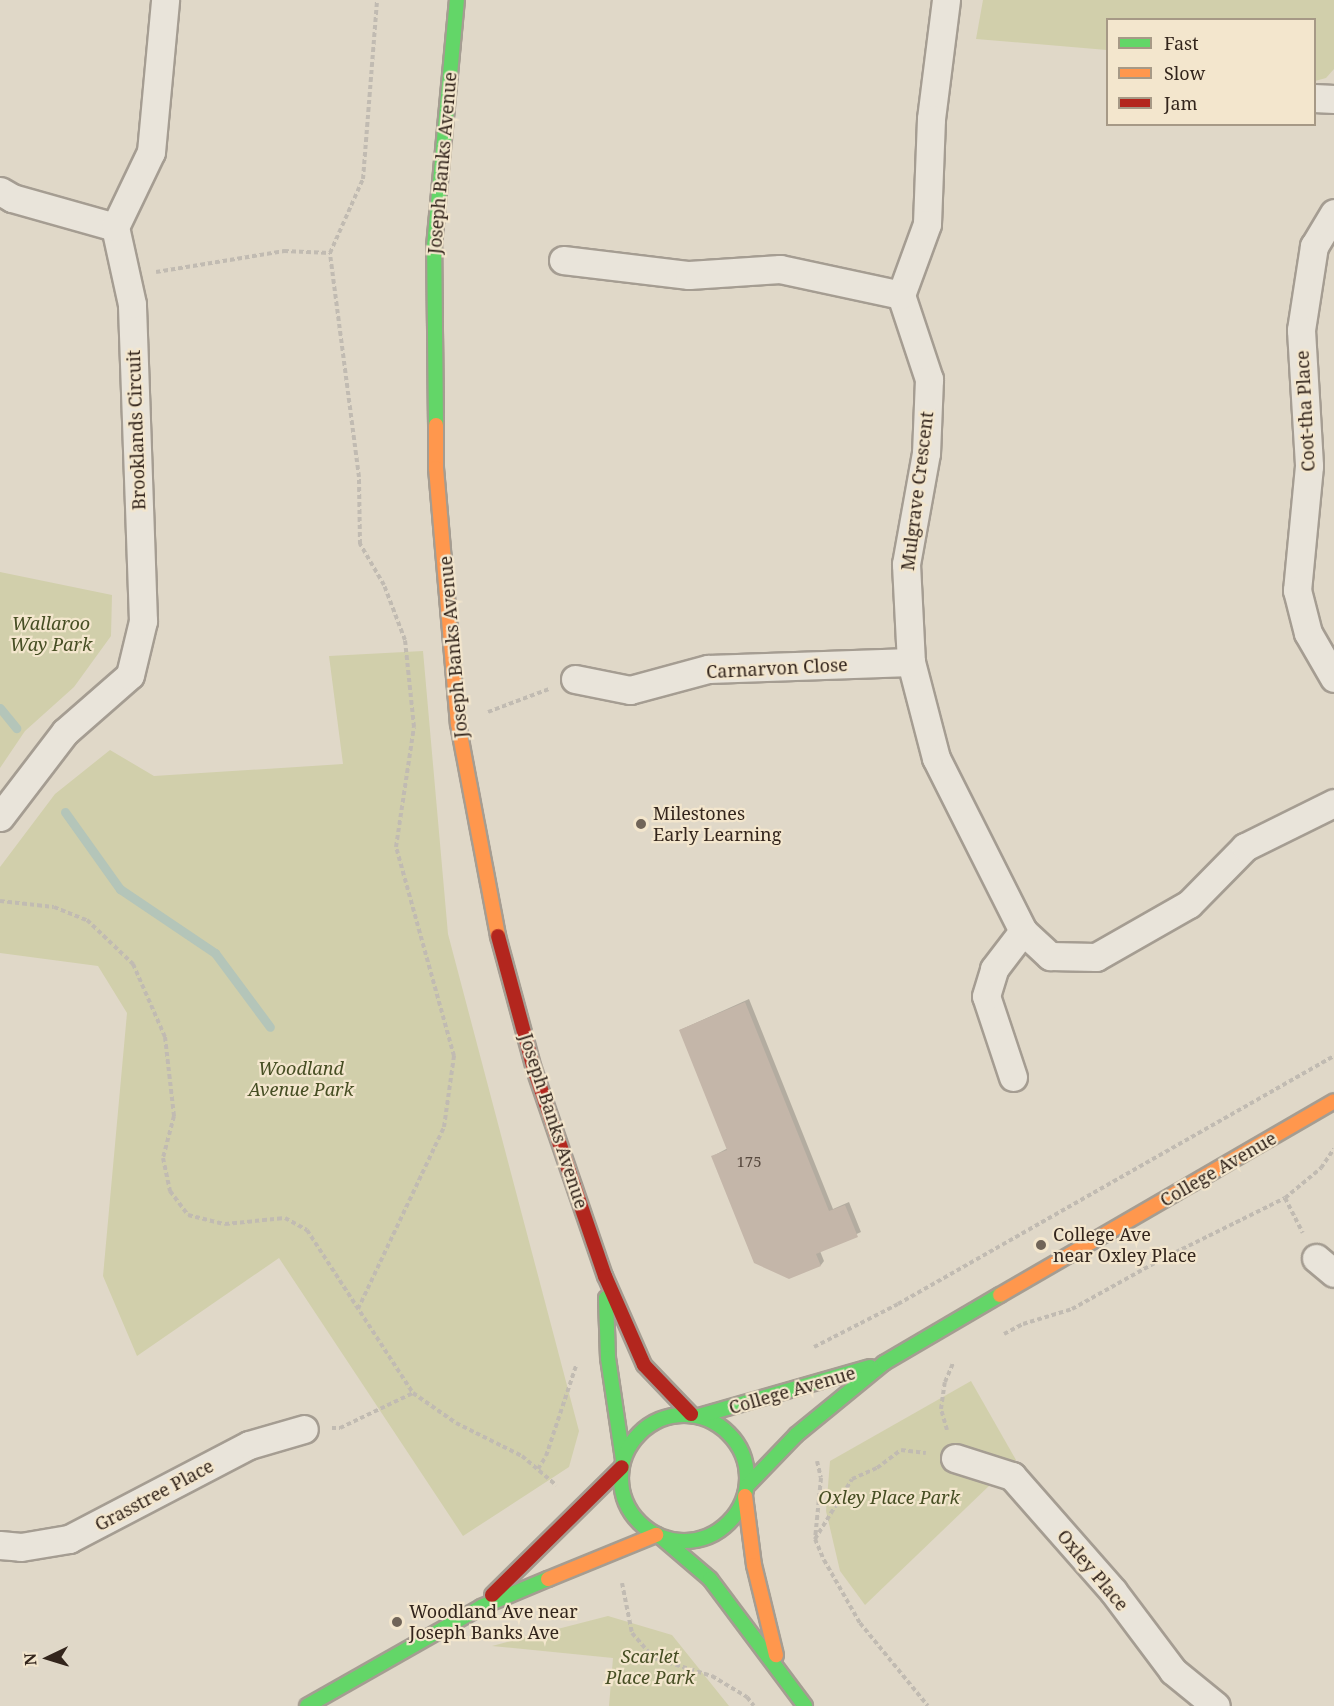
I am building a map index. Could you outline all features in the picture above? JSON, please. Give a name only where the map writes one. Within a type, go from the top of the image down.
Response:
[{"type":"street","points":[[0,191],[44,208],[115,227],[151,152],[165,0]]},
{"type":"street","name":"Joseph Banks Avenue","points":[[457,0],[434,247],[436,468],[458,724],[472,807],[505,961],[534,1069],[605,1276],[644,1365],[695,1415]]},
{"type":"street","points":[[563,260],[689,275],[780,269],[901,295],[927,224],[931,118],[946,0]]},
{"type":"street","points":[[1316,98],[1334,99]]},
{"type":"street","name":"Coot-tha Place","points":[[1334,213],[1314,246],[1301,330],[1309,466],[1297,590],[1308,633],[1334,678]]},
{"type":"street","name":"Brooklands Circuit","points":[[0,817],[65,732],[130,675],[143,621],[132,304],[115,227]]},
{"type":"street","name":"Mulgrave Crescent","points":[[901,295],[929,379],[926,453],[906,564],[911,662],[936,758],[1023,931],[1050,956],[1096,957],[1189,904],[1245,847],[1334,803]]},
{"type":"street","name":"Carnarvon Close","points":[[575,679],[630,690],[708,669],[911,662]]},
{"type":"street","points":[[1013,1077],[986,996],[994,969],[1023,931]]},
{"type":"street","name":"College Avenue","points":[[746,1491],[796,1435],[884,1363],[1334,1101]]},
{"type":"street","name":"Joseph Banks Avenue","points":[[605,1276],[608,1358],[623,1464]]},
{"type":"street","name":"College Avenue","points":[[695,1415],[884,1363]]},
{"type":"street","points":[[779,1668],[754,1565],[746,1491],[747,1468],[737,1442],[717,1423],[695,1415],[669,1416],[649,1425],[633,1440],[623,1464],[622,1488],[628,1507],[639,1523],[659,1536],[710,1579],[779,1668],[805,1706]]},
{"type":"street","name":"Grasstree Place","points":[[0,1545],[21,1547],[69,1539],[249,1445],[304,1429]]},
{"type":"street","name":"Oxley Place","points":[[955,1458],[1012,1476],[1113,1591],[1173,1671],[1216,1706]]},
{"type":"street","points":[[481,1607],[623,1464]]},
{"type":"street","points":[[307,1706],[481,1607],[614,1550],[659,1536],[690,1541],[708,1537],[731,1520],[746,1491]]},
{"type":"path","points":[[358,1309],[444,1127],[454,1056],[396,847],[414,727],[405,640],[384,585],[360,544],[359,477],[330,253],[363,179],[377,0]]},
{"type":"path","points":[[126,277],[284,251],[330,253]]},
{"type":"path","points":[[458,724],[575,679]]},
{"type":"path","points":[[0,901],[54,906],[87,920],[133,964],[165,1037],[174,1116],[163,1158],[170,1191],[188,1215],[225,1224],[285,1218],[307,1230],[413,1394],[456,1423],[522,1456],[580,1506]]},
{"type":"path","points":[[811,1349],[898,1304],[1334,1056]]},
{"type":"path","points":[[994,1340],[1023,1324],[1072,1309],[1162,1259],[1285,1198],[1321,1168],[1334,1149]]},
{"type":"path","points":[[1285,1198],[1325,1265]]},
{"type":"path","points":[[538,1469],[546,1456],[574,1368],[581,1361],[608,1358]]},
{"type":"path","points":[[816,1539],[852,1479],[877,1468],[902,1449],[955,1458],[941,1409],[945,1382],[954,1360]]},
{"type":"path","points":[[304,1429],[340,1428],[413,1394]]},
{"type":"path","points":[[796,1435],[813,1448],[821,1478],[816,1539],[824,1560],[860,1623],[928,1706]]},
{"type":"path","points":[[614,1550],[632,1633],[654,1658],[712,1676],[747,1697],[754,1706]]},
{"type":"green space","points":[[983,0],[1334,0],[1334,69],[1326,78],[1316,81],[1316,18],[1106,18],[1106,50],[976,39]]},
{"type":"green space","name":"Wallaroo Way Park","points":[[0,572],[112,595],[111,636],[74,687],[25,731],[0,768]]},
{"type":"green space","name":"Woodland Avenue Park","points":[[423,651],[448,934],[579,1431],[569,1467],[463,1536],[279,1258],[137,1356],[103,1276],[127,1013],[98,966],[0,953],[0,867],[55,794],[110,750],[154,776],[343,764],[329,656]]},
{"type":"green space","name":"Oxley Place Park","points":[[971,1381],[1016,1460],[865,1605],[840,1571],[826,1511],[830,1461]]},
{"type":"green space","name":"Scarlet Place Park","points":[[608,1616],[672,1635],[729,1706],[609,1706],[613,1658],[492,1646]]},
{"type":"building","points":[[745,1002],[829,1211],[845,1205],[858,1237],[816,1254],[821,1266],[789,1279],[754,1263],[711,1156],[727,1150],[679,1030]]},
{"type":"waterway","points":[[0,708],[16,728]]},
{"type":"waterway","points":[[65,812],[120,889],[215,953],[270,1027]]},
{"type":"traffic: fast","points":[[436,425],[434,247],[457,0]]},
{"type":"traffic: fast","points":[[747,1486],[796,1435],[884,1363],[1000,1295]]},
{"type":"traffic: fast","points":[[606,1298],[608,1358],[623,1460]]},
{"type":"traffic: fast","points":[[699,1416],[870,1367]]},
{"type":"traffic: fast","points":[[684,1415],[708,1419],[729,1433],[743,1454],[747,1478],[743,1502],[729,1523],[708,1537],[684,1541],[660,1537],[639,1523],[625,1502],[621,1478],[625,1454],[639,1433],[660,1419],[684,1415]]},
{"type":"traffic: fast","points":[[662,1538],[710,1579],[805,1706]]},
{"type":"traffic: fast","points":[[307,1706],[481,1607],[548,1579]]},
{"type":"traffic: slow","points":[[436,425],[436,468],[458,724],[498,936]]},
{"type":"traffic: slow","points":[[1000,1295],[1334,1101]]},
{"type":"traffic: slow","points":[[745,1496],[754,1565],[776,1655]]},
{"type":"traffic: slow","points":[[548,1579],[656,1535]]},
{"type":"traffic: jam","points":[[498,936],[534,1069],[605,1276],[644,1365],[691,1414]]},
{"type":"traffic: jam","points":[[492,1595],[622,1467]]},
{"type":"place","name":"Milestones Early Learning","points":[[641,824]]},
{"type":"place","name":"College Ave near Oxley Place","points":[[1041,1245]]},
{"type":"place","name":"Woodland Ave near Joseph Banks Ave","points":[[397,1622]]}]
